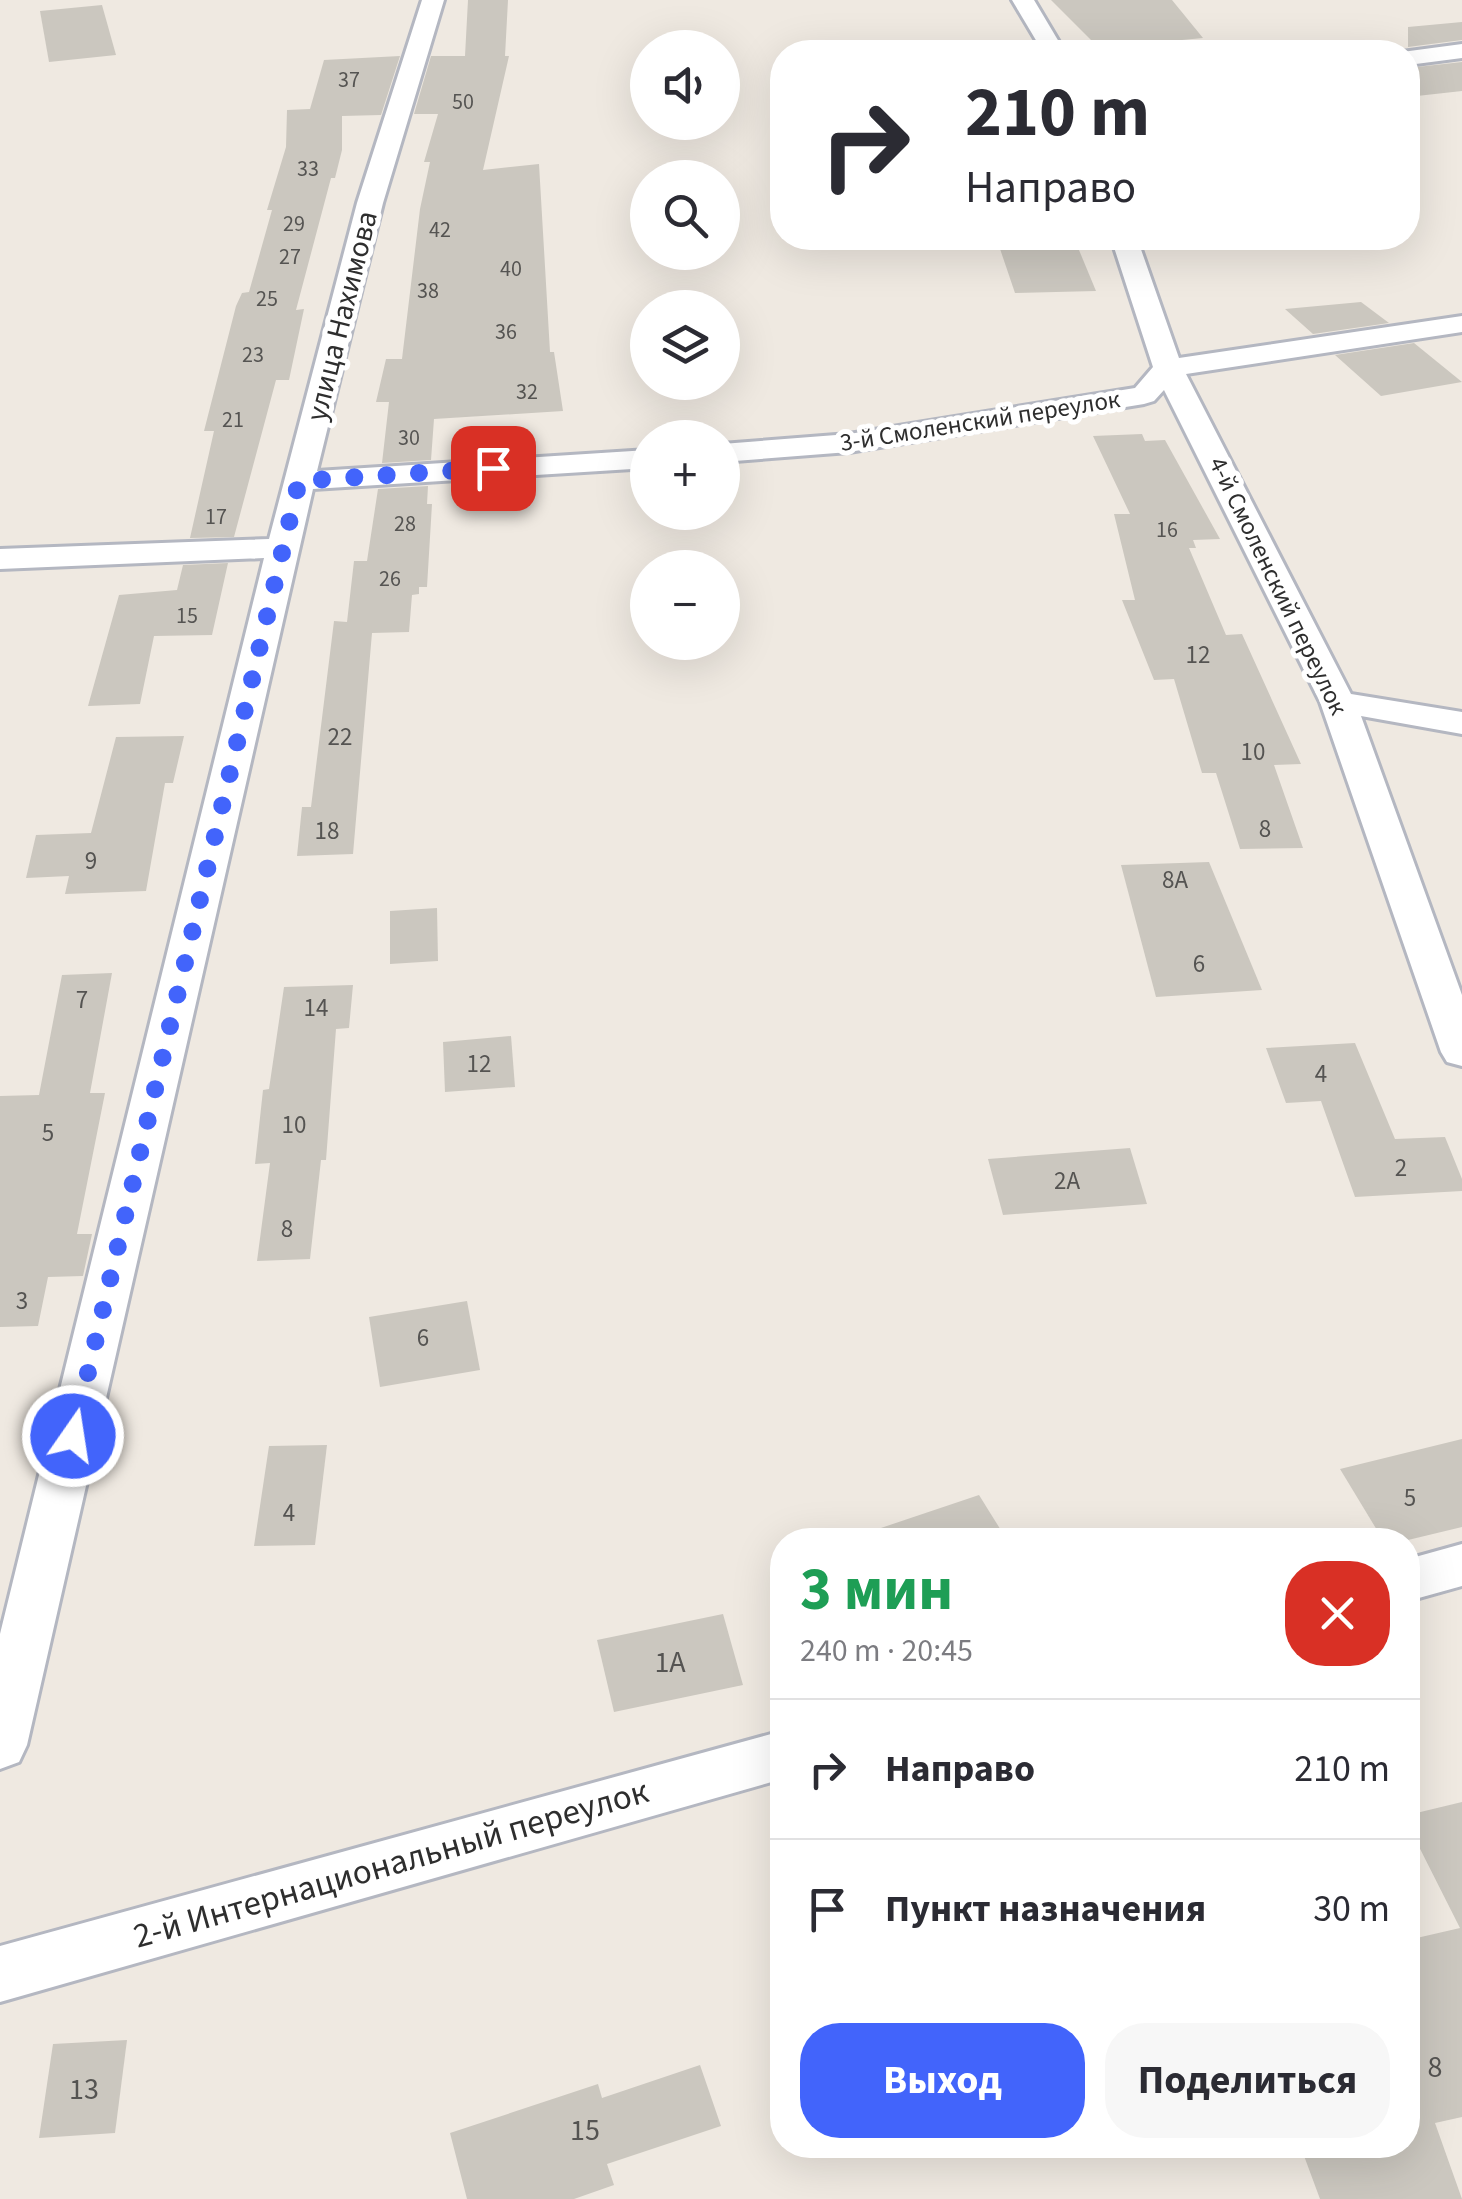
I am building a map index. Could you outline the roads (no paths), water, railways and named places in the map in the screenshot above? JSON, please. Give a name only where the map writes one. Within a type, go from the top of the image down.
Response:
[{"type":"street","name":"улица Нахимова","points":[[0,1745],[299,481],[370,203],[433,0]]},
{"type":"street","points":[[1023,0],[1047,40]]},
{"type":"street","points":[[1420,56],[1462,51]]},
{"type":"street","name":"4-й Смоленский переулок","points":[[1128,250],[1168,368],[1338,702],[1462,1052]]},
{"type":"street","name":"3-й Смоленский переулок","points":[[740,452],[850,443],[1144,394],[1168,368],[1462,324]]},
{"type":"street","points":[[299,481],[630,459]]},
{"type":"street","points":[[0,558],[284,548]]},
{"type":"street","points":[[1338,702],[1462,722]]},
{"type":"street","points":[[1420,1577],[1462,1565]]},
{"type":"street","name":"2-й Интернациональный переулок","points":[[0,1974],[770,1758]]}]
